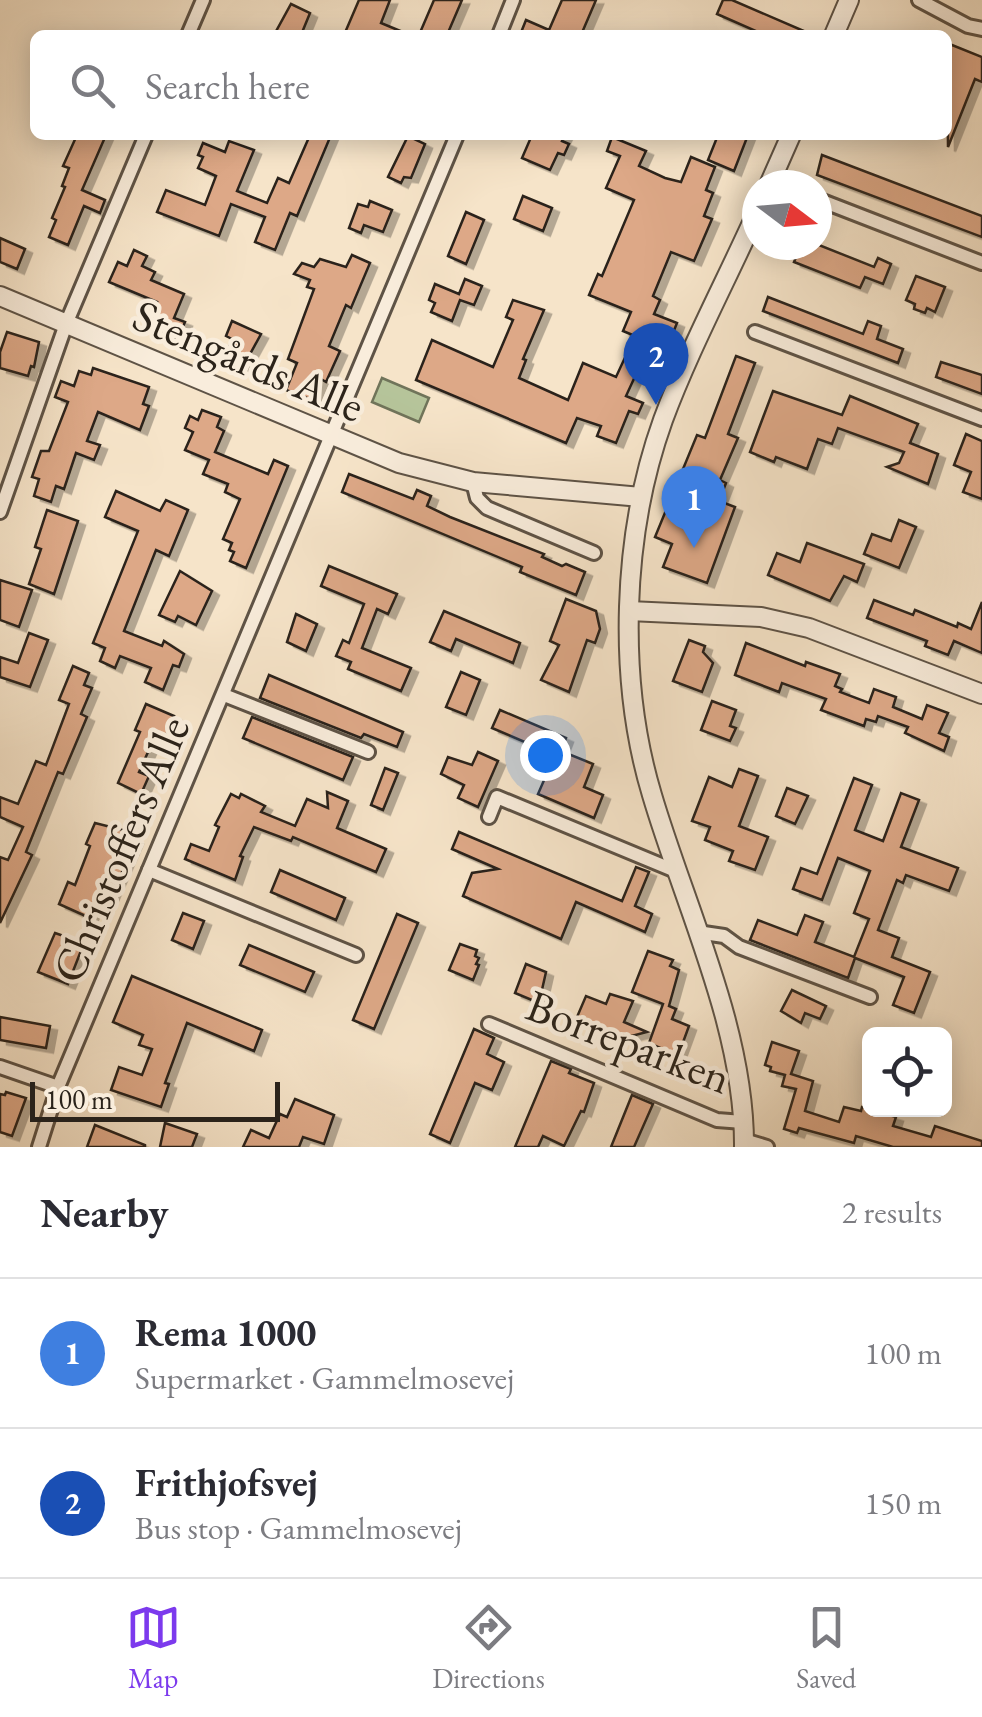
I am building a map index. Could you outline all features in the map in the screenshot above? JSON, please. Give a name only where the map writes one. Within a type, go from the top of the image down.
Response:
[{"type":"street","points":[[190,30],[203,0]]},
{"type":"street","points":[[501,30],[513,0]]},
{"type":"street","points":[[836,30],[849,0]]},
{"type":"street","points":[[919,0],[968,26],[982,29]]},
{"type":"street","points":[[0,512],[66,324],[144,140]]},
{"type":"street","name":"Christoffers Alle","points":[[39,1147],[58,1087],[455,140]]},
{"type":"street","points":[[778,170],[789,140]]},
{"type":"street","points":[[832,206],[982,263]]},
{"type":"street","points":[[742,246],[664,420],[640,496],[632,550],[630,611],[633,689],[645,770],[725,1022],[744,1136]]},
{"type":"street","name":"Stengårds Alle","points":[[0,296],[399,464],[473,482],[640,496]]},
{"type":"street","points":[[755,332],[982,418]]},
{"type":"street","points":[[473,482],[477,498],[487,508],[594,553]]},
{"type":"street","points":[[630,611],[762,617],[809,628],[982,694]]},
{"type":"street","name":"Christoffers Alle","points":[[224,694],[368,752]]},
{"type":"street","points":[[489,817],[497,797],[678,872]]},
{"type":"street","points":[[149,870],[356,955]]},
{"type":"street","points":[[697,932],[724,936],[739,947],[870,997]]},
{"type":"street","name":"Borreparken","points":[[489,1024],[717,1120],[767,1147]]},
{"type":"street","points":[[0,1067],[58,1087]]},
{"type":"green space","points":[[382,378],[429,398],[419,422],[372,402]]},
{"type":"building","points":[[359,0],[390,0],[381,23],[398,30],[346,30]]},
{"type":"building","points":[[434,0],[462,0],[449,30],[421,30]]},
{"type":"building","points":[[562,0],[596,0],[583,30],[549,30]]},
{"type":"building","points":[[723,0],[732,0],[801,30],[754,30],[717,14]]},
{"type":"building","points":[[291,4],[310,13],[303,30],[277,30]]},
{"type":"building","points":[[526,20],[549,30],[522,30]]},
{"type":"building","points":[[952,45],[982,57],[982,82],[975,79],[952,137]]},
{"type":"building","points":[[75,140],[104,140],[82,190],[105,200],[100,213],[84,206],[68,245],[49,237],[69,168],[63,166]]},
{"type":"building","points":[[308,140],[329,140],[297,216],[290,213],[275,250],[255,242],[265,217],[231,204],[219,236],[157,212],[166,190],[205,205],[216,176],[198,168],[203,143],[225,152],[229,141],[254,150],[237,191],[267,203],[278,178],[289,183]]},
{"type":"building","points":[[406,140],[425,144],[411,178],[404,177],[401,183],[388,177]]},
{"type":"building","points":[[530,140],[562,140],[569,144],[564,155],[558,153],[550,170],[522,158]]},
{"type":"building","points":[[611,140],[619,140],[646,151],[639,166],[681,182],[691,157],[715,167],[706,190],[713,193],[704,216],[712,219],[694,261],[671,252],[653,296],[660,300],[654,314],[677,323],[671,338],[656,331],[626,396],[643,403],[638,414],[629,411],[616,443],[597,436],[601,426],[577,418],[566,443],[416,380],[432,340],[493,367],[513,320],[506,317],[513,300],[544,310],[519,378],[568,400],[583,363],[616,377],[635,336],[623,331],[631,312],[589,295],[598,274],[602,276],[634,200],[606,188],[620,156],[607,151]]},
{"type":"building","points":[[716,140],[746,140],[734,171],[708,160]]},
{"type":"building","points":[[822,155],[982,216],[982,237],[832,181],[832,170],[818,170]]},
{"type":"building","points":[[523,196],[552,208],[543,231],[514,219]]},
{"type":"building","points":[[370,201],[392,210],[383,232],[364,225],[361,233],[349,228],[358,204],[368,207]]},
{"type":"building","points":[[466,212],[484,220],[466,264],[448,256]]},
{"type":"building","points":[[0,238],[25,249],[17,269],[0,262]]},
{"type":"building","points":[[134,250],[147,256],[142,266],[155,272],[151,280],[184,294],[174,318],[185,322],[178,338],[147,325],[157,302],[109,282],[118,262],[127,266]]},
{"type":"building","points":[[832,250],[874,267],[878,258],[891,264],[883,284],[865,277],[860,288],[794,262],[832,260]]},
{"type":"building","points":[[352,255],[370,263],[329,346],[340,351],[326,382],[321,379],[312,400],[286,390],[297,363],[288,359],[314,289],[307,287],[310,280],[294,274],[302,263],[314,267],[320,259],[346,267]]},
{"type":"building","points":[[916,276],[945,287],[935,312],[914,309],[915,304],[906,300]]},
{"type":"building","points":[[465,279],[482,286],[474,305],[460,300],[452,321],[431,312],[435,303],[429,300],[435,284],[459,294]]},
{"type":"building","points":[[768,297],[863,334],[868,321],[881,326],[877,339],[903,349],[898,363],[763,311]]},
{"type":"building","points":[[232,321],[261,334],[243,367],[224,359],[232,339],[226,336]]},
{"type":"building","points":[[7,332],[39,342],[28,376],[0,368],[0,352]]},
{"type":"building","points":[[736,356],[755,363],[728,434],[738,438],[720,480],[726,483],[719,501],[735,507],[707,583],[663,567],[672,544],[655,537],[697,435],[705,438]]},
{"type":"building","points":[[941,362],[982,375],[982,394],[936,377]]},
{"type":"building","points":[[93,368],[149,387],[143,404],[149,406],[140,430],[98,412],[87,441],[100,445],[94,460],[76,453],[64,489],[56,486],[51,502],[34,496],[39,479],[32,477],[41,451],[49,451],[68,402],[55,397],[61,381],[74,386],[79,371],[91,375]]},
{"type":"building","points":[[773,391],[842,415],[850,396],[918,424],[910,443],[938,454],[928,484],[887,467],[899,463],[904,452],[838,428],[832,444],[818,439],[807,469],[750,452]]},
{"type":"building","points":[[202,410],[221,417],[217,427],[224,431],[215,452],[268,474],[274,460],[288,466],[246,568],[230,561],[232,543],[223,539],[240,499],[225,492],[228,484],[203,474],[209,460],[185,450],[193,432],[185,428],[190,416],[198,420]]},
{"type":"building","points":[[966,434],[982,441],[982,499],[963,492],[971,472],[954,465]]},
{"type":"building","points":[[349,474],[413,499],[417,490],[431,496],[427,506],[544,554],[542,557],[562,566],[585,572],[576,595],[520,572],[522,567],[342,492]]},
{"type":"building","points":[[116,491],[160,511],[166,500],[188,510],[169,556],[156,550],[124,631],[162,646],[164,641],[184,654],[179,667],[173,665],[163,690],[145,682],[151,668],[120,656],[115,668],[100,661],[105,648],[93,643],[138,531],[105,517]]},
{"type":"building","points":[[47,510],[78,521],[54,594],[29,584],[41,549],[35,547]]},
{"type":"building","points":[[899,520],[916,527],[899,568],[864,554],[872,534],[891,541]]},
{"type":"building","points":[[807,543],[864,564],[857,582],[844,576],[830,601],[768,575],[777,553],[800,562]]},
{"type":"building","points":[[329,566],[397,594],[388,614],[377,609],[362,648],[411,668],[401,691],[348,669],[351,662],[336,656],[343,640],[349,643],[364,604],[321,586]]},
{"type":"building","points":[[180,571],[212,591],[196,625],[178,616],[175,622],[159,615]]},
{"type":"building","points":[[0,580],[32,590],[19,627],[0,620]]},
{"type":"building","points":[[566,599],[596,611],[600,629],[595,643],[587,640],[569,692],[541,680],[559,645],[550,641]]},
{"type":"building","points":[[874,600],[913,615],[915,610],[971,629],[982,602],[982,653],[954,641],[948,655],[925,646],[927,641],[867,618]]},
{"type":"building","points":[[444,611],[520,643],[513,663],[456,639],[451,651],[430,642]]},
{"type":"building","points":[[296,614],[317,624],[306,651],[287,642]]},
{"type":"building","points":[[29,633],[48,640],[30,687],[0,677],[0,657],[18,663]]},
{"type":"building","points":[[689,640],[705,646],[703,652],[713,663],[702,692],[673,681]]},
{"type":"building","points":[[746,643],[805,666],[806,662],[840,674],[835,686],[842,689],[840,692],[869,703],[874,689],[896,697],[893,707],[922,719],[927,705],[948,713],[939,733],[949,737],[944,751],[905,733],[908,727],[878,716],[876,722],[866,719],[864,726],[821,710],[826,699],[782,683],[779,692],[735,675]]},
{"type":"building","points":[[73,666],[89,673],[84,685],[92,688],[81,714],[87,717],[63,774],[58,772],[26,852],[32,855],[0,923],[0,857],[8,860],[23,827],[0,817],[0,797],[18,804],[36,761],[46,765],[69,704],[59,700]]},
{"type":"building","points":[[461,672],[480,680],[466,715],[446,707]]},
{"type":"building","points":[[269,675],[403,732],[397,747],[364,734],[361,738],[260,698]]},
{"type":"building","points":[[712,701],[736,710],[730,726],[736,728],[730,741],[701,730]]},
{"type":"building","points":[[146,704],[174,716],[162,745],[153,741],[139,772],[149,776],[141,794],[118,783],[140,732],[135,730]]},
{"type":"building","points":[[500,710],[566,738],[561,751],[593,764],[584,787],[603,795],[594,818],[538,794],[555,755],[492,728]]},
{"type":"building","points":[[252,717],[353,757],[343,780],[243,738]]},
{"type":"building","points":[[478,752],[498,761],[478,807],[458,798],[464,785],[441,774],[448,757],[472,765]]},
{"type":"building","points":[[385,768],[398,773],[383,810],[371,805]]},
{"type":"building","points":[[739,769],[758,776],[739,826],[768,837],[755,870],[729,861],[733,851],[705,840],[710,827],[692,821],[709,777],[732,787]]},
{"type":"building","points":[[854,778],[872,785],[855,830],[883,841],[901,793],[919,800],[901,847],[958,868],[949,891],[906,875],[903,883],[897,880],[878,930],[899,938],[892,957],[930,972],[914,1013],[893,1005],[904,977],[855,958],[848,978],[750,940],[758,920],[797,935],[805,915],[823,922],[815,942],[854,957],[869,919],[854,913],[870,871],[838,858],[822,900],[793,889],[801,868],[817,874]]},
{"type":"building","points":[[787,788],[808,796],[795,824],[776,816]]},
{"type":"building","points":[[327,792],[348,801],[337,828],[386,849],[376,872],[293,837],[291,841],[254,827],[240,856],[243,857],[235,880],[185,859],[191,844],[209,851],[219,827],[215,825],[231,794],[239,798],[241,794],[265,806],[261,812],[295,826],[307,799],[328,808]]},
{"type":"building","points":[[95,823],[123,830],[121,834],[136,840],[103,915],[93,911],[90,918],[59,904],[68,882],[75,885]]},
{"type":"building","points":[[459,832],[622,901],[636,867],[649,872],[635,906],[652,914],[645,932],[576,902],[561,939],[463,896],[472,873],[498,869],[452,849]]},
{"type":"building","points":[[280,870],[345,898],[336,920],[271,892]]},
{"type":"building","points":[[183,913],[204,921],[193,949],[172,940]]},
{"type":"building","points":[[397,914],[418,923],[374,1029],[353,1020]]},
{"type":"building","points":[[55,933],[84,943],[68,984],[38,972]]},
{"type":"building","points":[[460,944],[477,950],[479,965],[473,980],[449,970]]},
{"type":"building","points":[[249,945],[314,972],[305,992],[240,965]]},
{"type":"building","points":[[648,951],[673,960],[670,966],[679,970],[669,1006],[676,1009],[672,1019],[689,1026],[678,1056],[649,1043],[663,1004],[632,992]]},
{"type":"building","points":[[526,964],[546,972],[539,1003],[515,993]]},
{"type":"building","points":[[132,976],[262,1030],[254,1051],[187,1023],[165,1083],[169,1084],[161,1107],[111,1090],[119,1067],[142,1075],[152,1049],[139,1045],[143,1035],[113,1022]]},
{"type":"building","points":[[792,990],[826,1006],[820,1019],[805,1013],[801,1023],[781,1011]]},
{"type":"building","points":[[610,994],[633,1001],[624,1022],[647,1032],[620,1039],[619,1035],[577,1017],[586,996],[606,1004]]},
{"type":"building","points":[[0,1017],[50,1026],[46,1048],[0,1040]]},
{"type":"building","points":[[474,1029],[494,1038],[487,1054],[504,1062],[492,1090],[475,1083],[450,1143],[430,1134]]},
{"type":"building","points":[[772,1042],[799,1051],[791,1074],[813,1081],[805,1111],[839,1122],[844,1107],[861,1111],[862,1107],[862,1117],[896,1117],[893,1126],[931,1137],[935,1126],[982,1141],[982,1147],[893,1147],[856,1136],[854,1143],[799,1128],[797,1133],[784,1129],[796,1089],[782,1086],[785,1075],[770,1071],[771,1067],[765,1065]]},
{"type":"building","points":[[551,1061],[594,1083],[584,1112],[581,1111],[564,1146],[543,1136],[538,1147],[515,1147]]},
{"type":"building","points":[[0,1094],[26,1098],[12,1136],[0,1132]]},
{"type":"building","points":[[632,1095],[653,1104],[634,1147],[611,1147]]},
{"type":"building","points":[[295,1099],[334,1115],[324,1144],[303,1137],[299,1147],[243,1147],[251,1130],[269,1138],[280,1114],[287,1117]]},
{"type":"building","points":[[165,1123],[197,1134],[192,1147],[160,1147]]},
{"type":"building","points":[[95,1125],[145,1145],[145,1147],[87,1147]]},
{"type":"place","name":"Frithjofsvej","points":[[656,405]]},
{"type":"place","name":"Rema 1000","points":[[694,548]]}]
